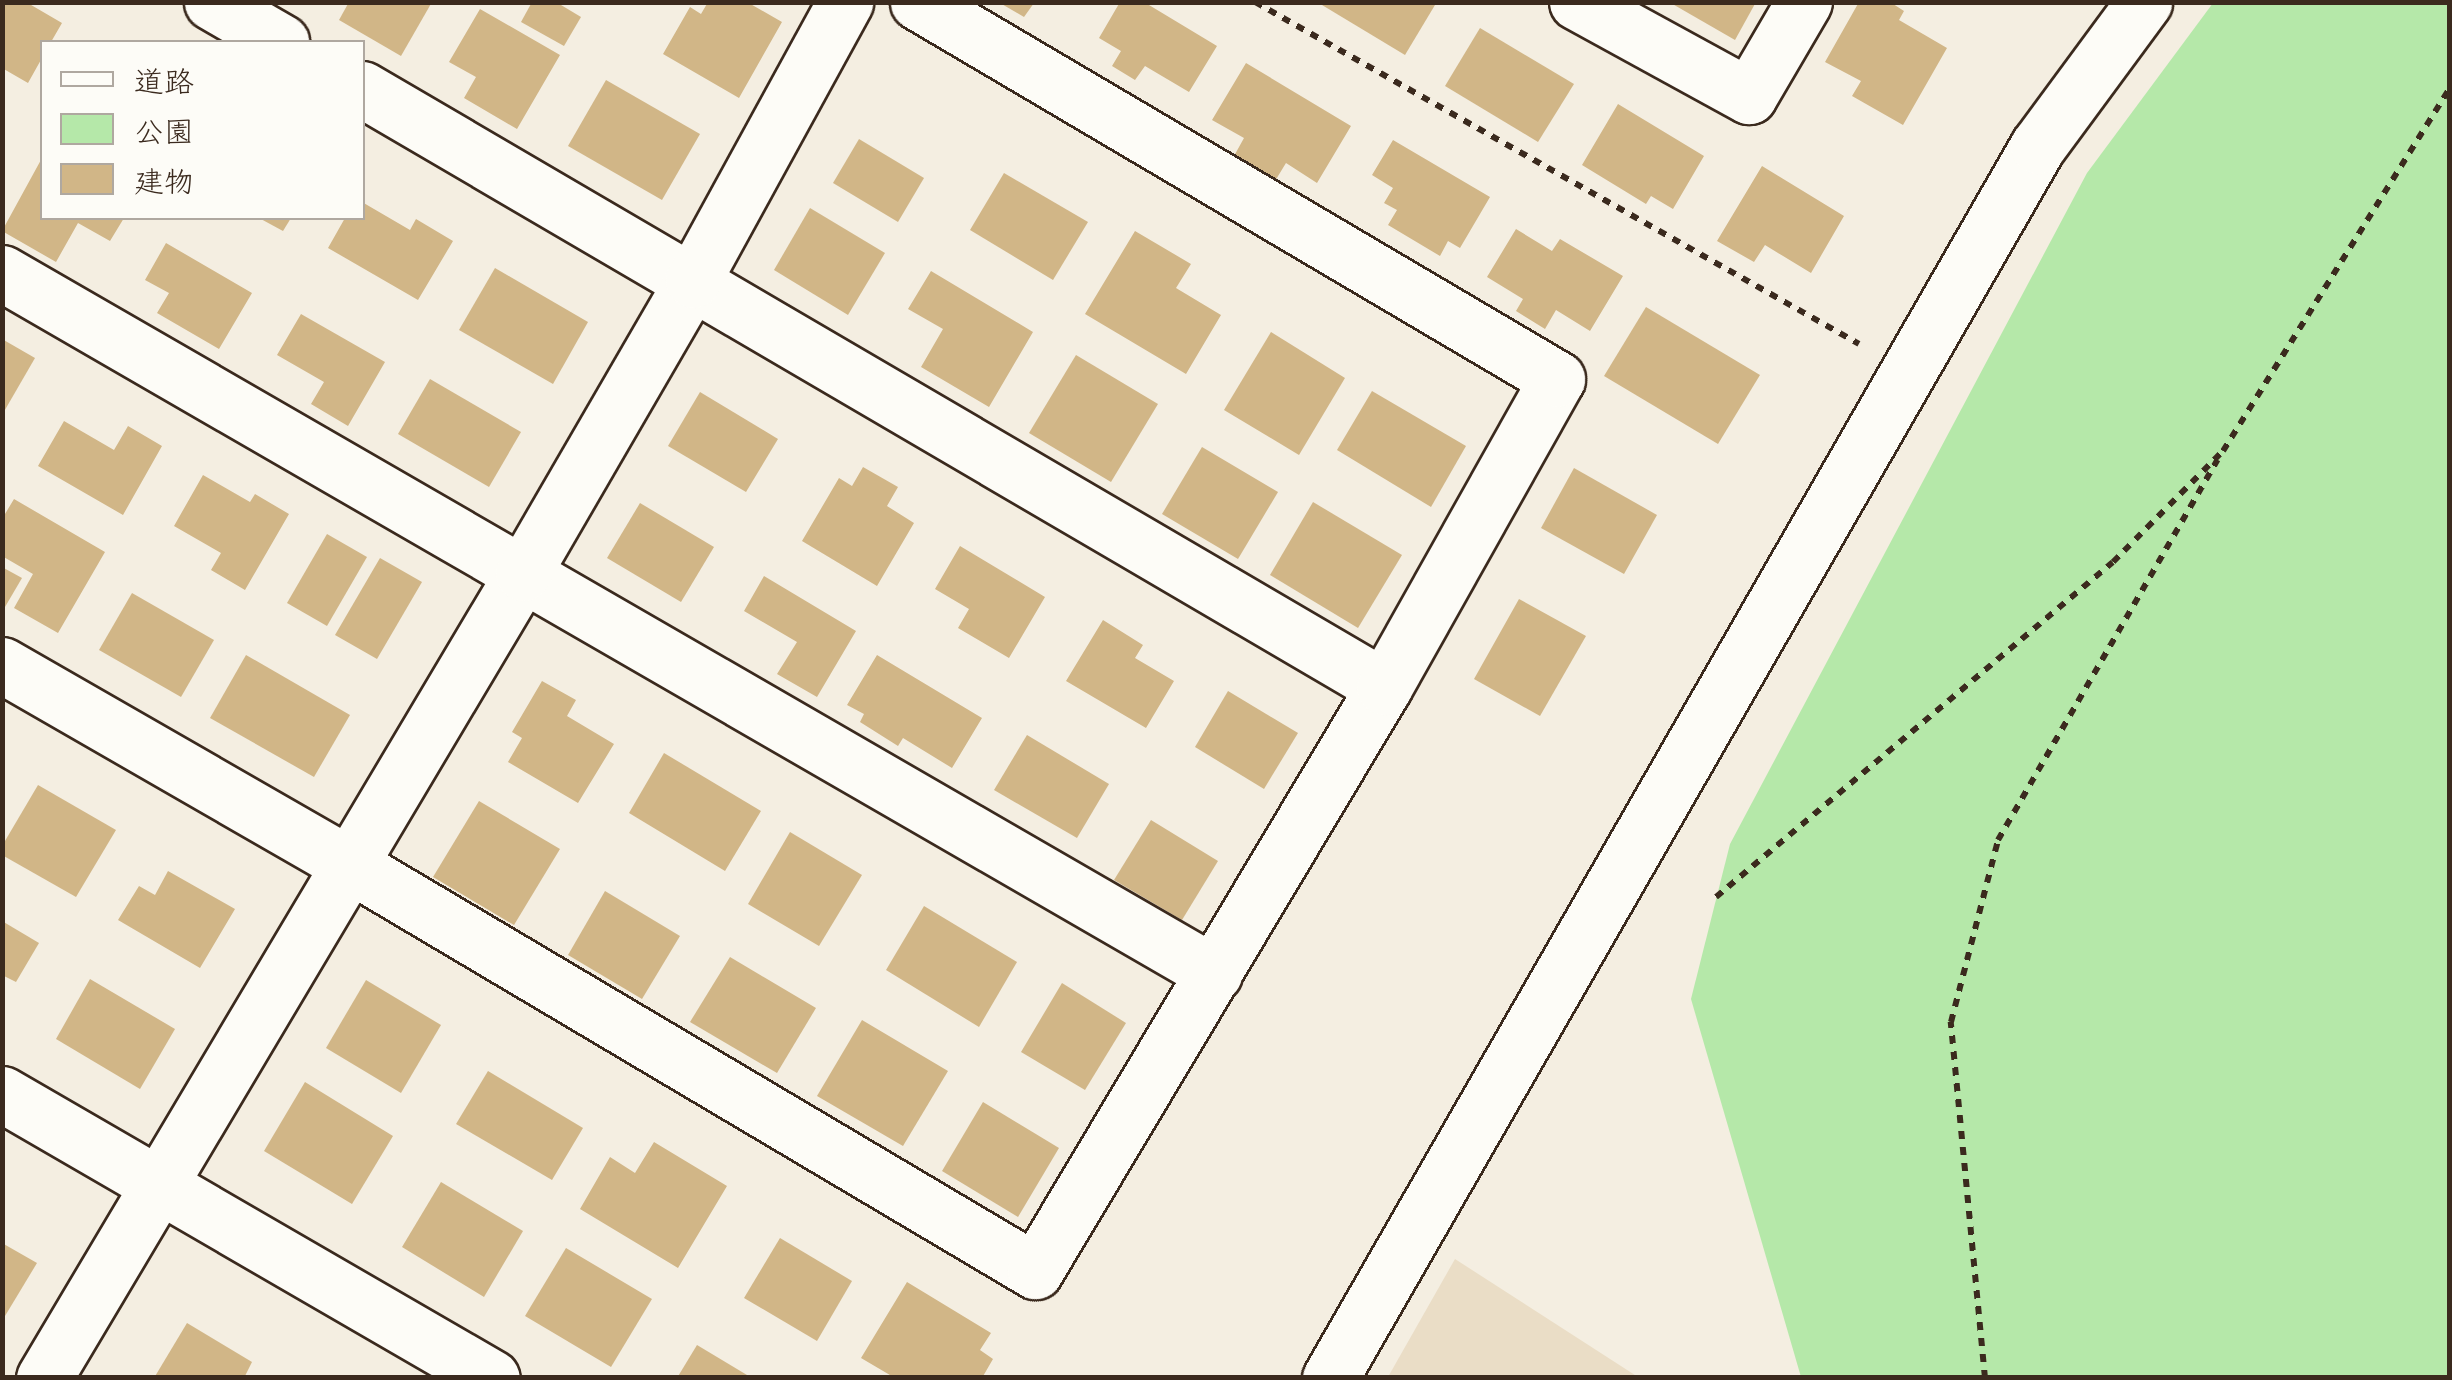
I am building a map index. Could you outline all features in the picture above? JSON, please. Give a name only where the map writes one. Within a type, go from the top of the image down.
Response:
[{"type":"street","points":[[212,2],[278,40]]},
{"type":"street","points":[[44,1378],[523,573],[693,280],[845,2]]},
{"type":"street","points":[[2,666],[352,866],[1035,1271],[1384,687],[1557,379],[918,2]]},
{"type":"street","points":[[1588,5],[1749,96],[1804,2]]},
{"type":"street","points":[[1330,1378],[2038,146],[2144,2]]},
{"type":"street","points":[[365,91],[1384,687]]},
{"type":"street","points":[[2,273],[1214,973]]},
{"type":"street","points":[[2,1094],[162,1183],[492,1378]]},
{"type":"path","points":[[1255,2],[1908,372]]},
{"type":"path","points":[[1985,1378],[1951,1022],[1998,840],[2223,451],[2450,88]]},
{"type":"path","points":[[1716,897],[2113,562],[2223,451]]},
{"type":"shaded area","points":[[1455,1259],[1638,1377],[1388,1377]]},
{"type":"green space","points":[[2213,3],[2449,3],[2449,1377],[1801,1377],[1691,999],[1730,844],[2087,173]]},
{"type":"building","points":[[2,2],[26,2],[62,23],[52,40],[40,40],[40,62],[28,83],[2,68]]},
{"type":"building","points":[[349,2],[432,2],[401,56],[339,20]]},
{"type":"building","points":[[532,2],[556,2],[581,17],[564,46],[521,22]]},
{"type":"building","points":[[708,2],[747,2],[782,22],[739,98],[663,54],[690,7],[701,14]]},
{"type":"building","points":[[1120,2],[1144,2],[1217,46],[1189,92],[1145,66],[1135,80],[1112,66],[1121,51],[1099,38]]},
{"type":"building","points":[[1317,2],[1431,2],[1435,5],[1405,55]]},
{"type":"building","points":[[1669,2],[1756,2],[1735,40]]},
{"type":"building","points":[[1859,2],[1890,2],[1904,11],[1899,20],[1947,48],[1903,125],[1852,96],[1861,81],[1825,62]]},
{"type":"building","points":[[1000,3],[1034,3],[1024,17]]},
{"type":"building","points":[[480,9],[560,55],[517,129],[464,98],[476,77],[449,62]]},
{"type":"building","points":[[1480,28],[1574,84],[1538,142],[1445,86]]},
{"type":"building","points":[[1246,63],[1351,126],[1317,183],[1286,163],[1275,181],[1234,156],[1244,138],[1212,120]]},
{"type":"building","points":[[606,80],[700,134],[662,200],[568,146]]},
{"type":"building","points":[[1618,104],[1704,156],[1673,209],[1651,196],[1646,204],[1582,165]]},
{"type":"building","points":[[859,139],[924,178],[898,222],[833,183]]},
{"type":"building","points":[[1393,140],[1490,197],[1460,248],[1448,241],[1440,256],[1388,225],[1397,210],[1384,203],[1393,188],[1372,175]]},
{"type":"building","points":[[40,162],[40,220],[123,220],[110,241],[78,223],[56,262],[2,231]]},
{"type":"building","points":[[1762,166],[1844,216],[1811,273],[1765,245],[1754,262],[1717,241]]},
{"type":"building","points":[[1004,173],[1088,222],[1053,280],[970,230]]},
{"type":"building","points":[[365,204],[410,230],[416,219],[453,241],[418,300],[328,248],[344,220],[365,220]]},
{"type":"building","points":[[810,208],[885,253],[848,315],[774,270]]},
{"type":"building","points":[[263,220],[290,220],[283,231]]},
{"type":"building","points":[[1516,229],[1552,251],[1560,239],[1623,276],[1590,331],[1556,310],[1545,329],[1516,311],[1523,299],[1487,277]]},
{"type":"building","points":[[1135,231],[1191,264],[1176,288],[1221,315],[1186,374],[1085,314]]},
{"type":"building","points":[[166,243],[252,293],[219,349],[157,313],[169,293],[145,280]]},
{"type":"building","points":[[495,268],[588,322],[553,384],[459,330]]},
{"type":"building","points":[[931,271],[1033,332],[989,407],[921,367],[943,329],[908,309]]},
{"type":"building","points":[[1646,307],[1760,375],[1718,444],[1604,376]]},
{"type":"building","points":[[301,314],[385,362],[348,426],[311,404],[324,382],[277,355]]},
{"type":"building","points":[[1271,332],[1345,378],[1299,455],[1224,410]]},
{"type":"building","points":[[2,339],[35,358],[2,415]]},
{"type":"building","points":[[1076,355],[1158,404],[1111,482],[1029,433]]},
{"type":"building","points":[[430,379],[521,432],[489,487],[398,434]]},
{"type":"building","points":[[1372,391],[1466,446],[1431,507],[1337,450]]},
{"type":"building","points":[[700,392],[778,439],[746,492],[668,446]]},
{"type":"building","points":[[64,421],[114,450],[128,426],[162,446],[123,515],[38,466]]},
{"type":"building","points":[[1202,447],[1278,492],[1238,559],[1162,514]]},
{"type":"building","points":[[863,467],[898,487],[887,506],[914,523],[877,586],[802,541],[839,478],[852,486]]},
{"type":"building","points":[[1574,468],[1657,515],[1624,574],[1541,528]]},
{"type":"building","points":[[203,475],[250,502],[255,494],[289,514],[245,590],[211,570],[221,553],[174,526]]},
{"type":"building","points":[[14,499],[105,552],[58,633],[14,608],[33,574],[2,556],[2,519]]},
{"type":"building","points":[[1313,502],[1402,555],[1358,628],[1270,575]]},
{"type":"building","points":[[640,503],[714,547],[681,602],[607,558]]},
{"type":"building","points":[[327,534],[367,557],[327,626],[287,603]]},
{"type":"building","points":[[960,546],[1045,597],[1009,658],[958,628],[969,609],[935,589]]},
{"type":"building","points":[[380,558],[422,582],[377,659],[335,635]]},
{"type":"building","points":[[2,567],[22,578],[5,607],[2,606]]},
{"type":"building","points":[[764,576],[856,631],[817,697],[777,674],[797,642],[744,611]]},
{"type":"building","points":[[132,593],[214,640],[181,697],[99,650]]},
{"type":"building","points":[[1519,599],[1586,636],[1540,716],[1474,679]]},
{"type":"building","points":[[1103,620],[1143,645],[1135,658],[1174,681],[1146,728],[1066,681]]},
{"type":"building","points":[[246,655],[350,715],[314,777],[210,718]]},
{"type":"building","points":[[877,655],[982,718],[952,768],[903,738],[898,746],[860,722],[864,714],[847,705]]},
{"type":"building","points":[[542,681],[576,700],[567,716],[614,744],[578,803],[508,762],[522,738],[512,732]]},
{"type":"building","points":[[1228,691],[1298,733],[1264,789],[1195,747]]},
{"type":"building","points":[[1027,735],[1109,784],[1077,838],[994,790]]},
{"type":"building","points":[[664,753],[761,811],[725,871],[629,813]]},
{"type":"building","points":[[38,785],[116,830],[76,897],[2,855],[2,846]]},
{"type":"building","points":[[479,801],[560,849],[514,925],[433,877]]},
{"type":"building","points":[[1151,820],[1218,861],[1182,920],[1114,880]]},
{"type":"building","points":[[790,832],[862,875],[819,946],[748,904]]},
{"type":"building","points":[[168,871],[235,909],[200,968],[118,920],[139,886],[155,895]]},
{"type":"building","points":[[605,891],[680,936],[642,999],[568,955]]},
{"type":"building","points":[[924,906],[1017,962],[979,1027],[886,970]]},
{"type":"building","points":[[2,921],[39,943],[16,982],[2,975]]},
{"type":"building","points":[[730,957],[816,1008],[777,1073],[690,1022]]},
{"type":"building","points":[[90,979],[175,1029],[140,1089],[56,1039]]},
{"type":"building","points":[[366,980],[441,1025],[401,1093],[326,1048]]},
{"type":"building","points":[[1062,983],[1126,1023],[1085,1090],[1021,1052]]},
{"type":"building","points":[[862,1020],[948,1071],[903,1146],[817,1096]]},
{"type":"building","points":[[488,1071],[583,1128],[552,1180],[456,1124]]},
{"type":"building","points":[[305,1082],[393,1136],[352,1204],[264,1151]]},
{"type":"building","points":[[983,1102],[1059,1148],[1018,1217],[942,1171]]},
{"type":"building","points":[[654,1142],[727,1186],[678,1268],[580,1209],[610,1157],[635,1173]]},
{"type":"building","points":[[441,1182],[523,1231],[484,1297],[402,1247]]},
{"type":"building","points":[[780,1238],[852,1281],[817,1341],[744,1298]]},
{"type":"building","points":[[2,1243],[37,1263],[2,1321]]},
{"type":"building","points":[[566,1248],[652,1299],[611,1367],[525,1316]]},
{"type":"building","points":[[907,1282],[991,1333],[980,1350],[993,1359],[982,1378],[895,1378],[861,1358]]},
{"type":"building","points":[[187,1323],[252,1362],[244,1378],[154,1378]]},
{"type":"building","points":[[697,1345],[752,1378],[677,1378]]}]
